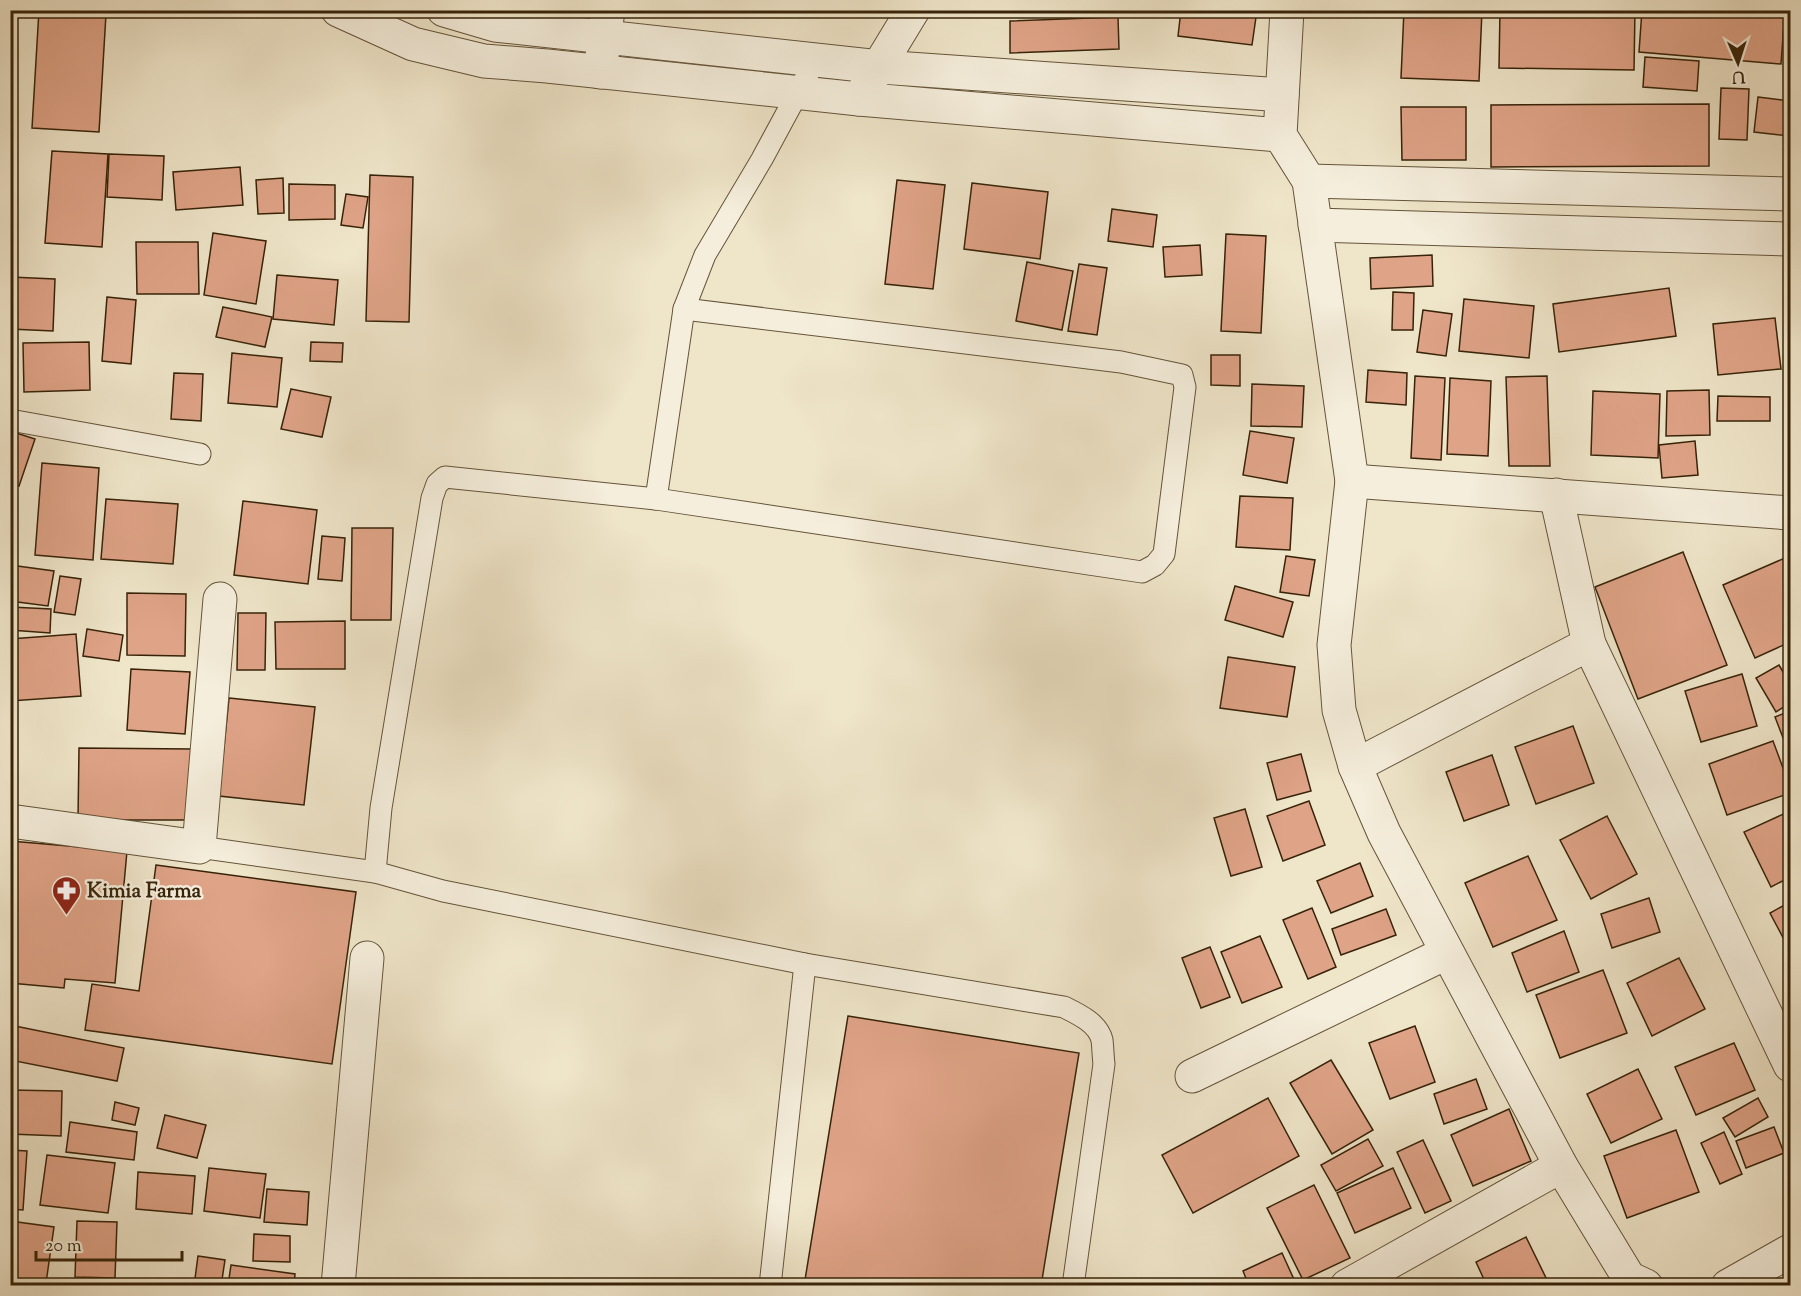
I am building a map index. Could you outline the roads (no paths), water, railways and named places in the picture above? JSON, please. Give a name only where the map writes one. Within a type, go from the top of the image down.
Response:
[{"type":"street","points":[[338,10],[413,44],[484,62],[859,99],[1280,135]]},
{"type":"street","points":[[444,10],[495,25],[606,24],[816,59],[880,66],[1282,95]]},
{"type":"street","points":[[859,99],[913,10]]},
{"type":"street","points":[[1287,10],[1280,135],[1309,181],[1352,481],[1334,645],[1339,710],[1355,766],[1384,833],[1446,953],[1562,1166],[1629,1278],[1646,1286]]},
{"type":"street","points":[[600,72],[606,24]]},
{"type":"street","points":[[1309,181],[1791,194]]},
{"type":"street","points":[[1315,225],[1791,239]]},
{"type":"street","points":[[1352,481],[1791,513]]},
{"type":"street","points":[[1556,495],[1589,644],[1791,1065]]},
{"type":"street","points":[[10,821],[199,848],[220,599]]},
{"type":"street","points":[[1355,766],[1589,644]]},
{"type":"street","points":[[1192,1076],[1446,953]]},
{"type":"street","points":[[338,1286],[367,958]]},
{"type":"street","points":[[1347,1286],[1562,1166]]},
{"type":"street","points":[[1728,1286],[1791,1251]]},
{"type":"lane","points":[[656,499],[684,309],[705,255],[746,187],[816,59]]},
{"type":"lane","points":[[375,872],[381,808],[432,498],[437,484],[445,477],[656,499],[1142,572],[1155,565],[1164,554],[1185,387],[1182,375],[1121,362],[684,309]]},
{"type":"lane","points":[[10,420],[200,454]]},
{"type":"lane","points":[[199,848],[375,872],[442,891],[805,964],[1064,1007],[1083,1016],[1095,1028],[1101,1039],[1104,1064],[1073,1286]]},
{"type":"lane","points":[[770,1286],[805,964]]},
{"type":"place","name":"Kimia Farma","points":[[66,916]]}]
